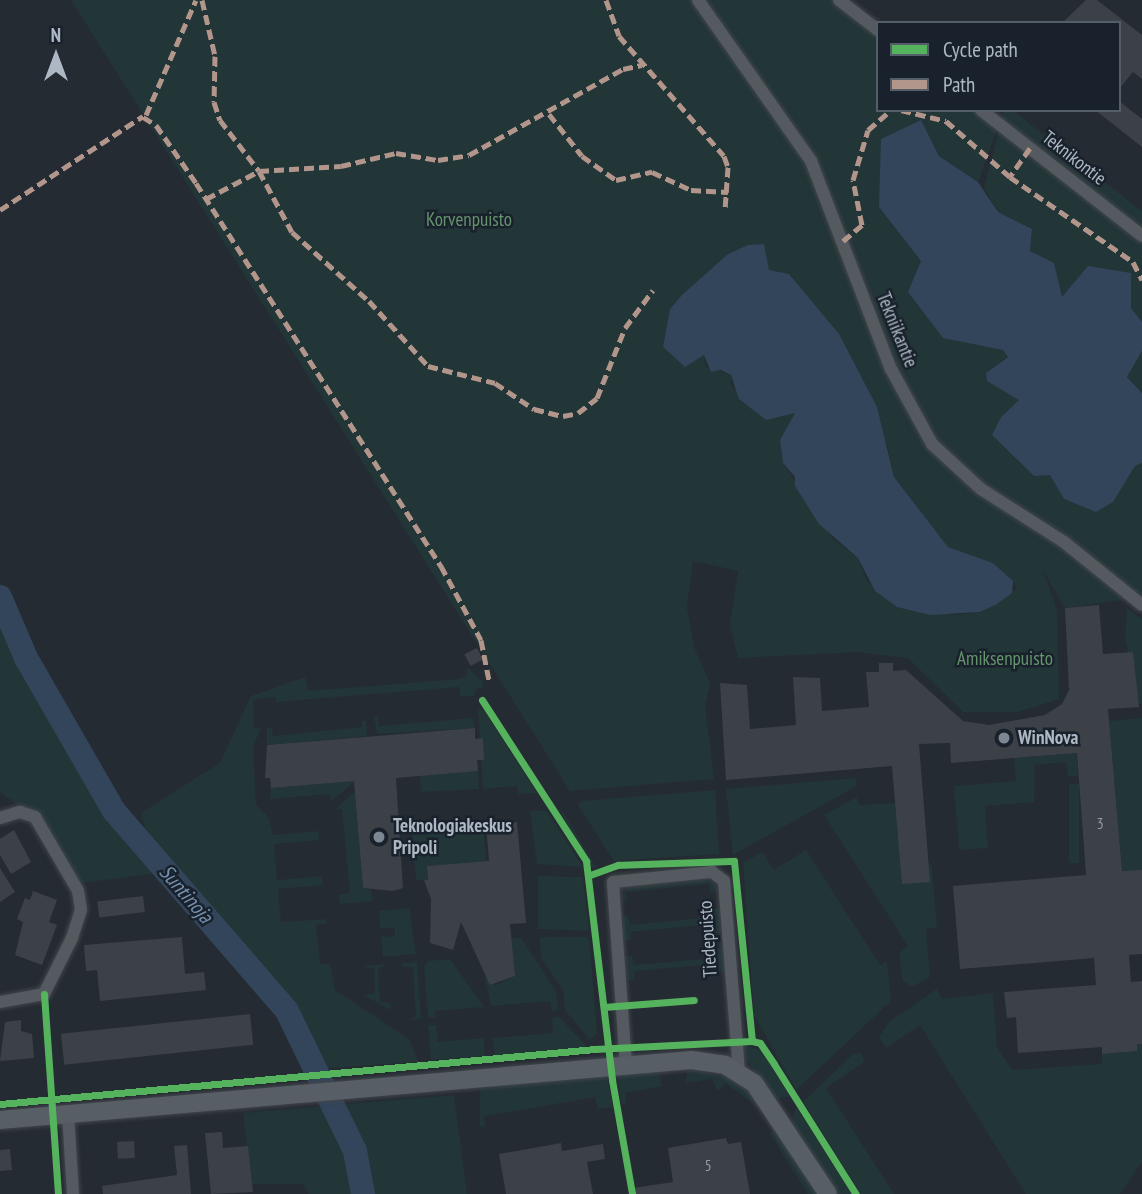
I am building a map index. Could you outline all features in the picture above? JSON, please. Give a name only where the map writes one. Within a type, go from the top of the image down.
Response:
[{"type":"street","name":"Tekniikantie","points":[[698,0],[811,161],[891,369],[932,444],[981,489],[1064,542],[1142,606]]},
{"type":"street","points":[[839,0],[876,28]]},
{"type":"street","name":"Teknikontie","points":[[984,112],[1142,236]]},
{"type":"street","points":[[0,818],[20,812],[35,817],[78,891],[81,910],[44,994],[0,1002]]},
{"type":"street","name":"Tiedepuisto","points":[[626,1065],[613,882],[712,872],[724,881],[738,1071]]},
{"type":"street","points":[[0,1120],[691,1060],[738,1071],[765,1094],[828,1194]]},
{"type":"street","points":[[68,1114],[74,1194]]},
{"type":"green space","name":"Korvenpuisto","points":[[71,0],[839,0],[876,28],[876,112],[984,112],[999,124],[978,182],[939,156],[921,121],[879,207],[922,261],[943,337],[1003,350],[1008,356],[986,373],[1019,400],[1001,417],[992,435],[1034,476],[1050,474],[1064,499],[1113,502],[1135,466],[1142,463],[1142,606],[1134,598],[1065,608],[1043,570],[1057,610],[1059,699],[1018,712],[963,712],[908,658],[857,652],[738,658],[730,625],[738,571],[693,561],[687,607],[694,647],[710,684],[705,705],[714,779],[570,791]],"holes":[[[748,245],[887,444],[894,477],[948,547],[993,563],[1017,588],[980,612],[956,615],[897,607],[867,581],[858,558],[833,539],[783,463],[780,440],[796,413],[732,387],[731,375],[706,367],[704,355],[692,361],[670,309],[728,254]]]},
{"type":"green space","points":[[1003,112],[1015,112],[1142,211],[1142,322],[1131,308],[1130,273],[1062,297],[1030,251],[1032,229],[998,212],[984,188]]},
{"type":"green space","points":[[1142,351],[1142,393],[1127,377]]},
{"type":"green space","points":[[0,597],[26,658],[114,811],[167,872],[74,884],[35,817],[0,792]]},
{"type":"green space","points":[[1127,608],[1142,619],[1142,704],[1138,704],[1133,652],[1128,652],[1125,639]]},
{"type":"green space","points":[[467,667],[483,682],[483,688],[476,689],[474,696],[460,697],[459,687],[276,702],[276,697],[253,700],[254,728],[261,728],[253,747],[256,805],[268,816],[273,835],[318,831],[319,840],[274,844],[277,880],[322,876],[323,885],[278,889],[281,922],[326,919],[326,923],[316,925],[320,964],[330,964],[335,990],[410,1040],[418,1062],[328,1068],[292,1005],[146,831],[141,813],[220,763],[251,696],[305,677],[308,691],[460,679],[467,675]]},
{"type":"green space","points":[[483,709],[537,793],[518,794],[517,786],[483,789],[478,710]]},
{"type":"green space","points":[[378,716],[379,726],[473,718],[475,728],[377,734],[374,717]]},
{"type":"green space","points":[[1142,718],[1142,870],[1122,871],[1109,721]]},
{"type":"green space","points":[[362,721],[366,721],[367,736],[267,745],[267,728],[272,728],[273,736],[362,727]]},
{"type":"green space","points":[[1076,747],[1078,776],[1068,776],[1066,762],[1035,765],[1034,802],[985,806],[988,848],[959,850],[954,786],[1016,781],[1014,758],[1066,754]]},
{"type":"green space","points":[[478,771],[479,789],[421,792],[420,774]]},
{"type":"green space","points":[[856,778],[857,786],[733,855],[726,789]]},
{"type":"green space","points":[[357,780],[331,801],[330,794],[270,799],[271,788]]},
{"type":"green space","points":[[1069,784],[1079,784],[1079,863],[1069,863]]},
{"type":"green space","points":[[715,790],[719,854],[614,861],[578,805],[581,801]]},
{"type":"green space","points":[[355,792],[363,888],[371,890],[373,901],[340,904],[339,895],[350,893],[342,809],[335,809]]},
{"type":"green space","points":[[857,797],[859,805],[895,803],[932,868],[937,928],[926,929],[930,977],[912,987],[903,981],[899,953],[908,946],[824,815]]},
{"type":"green space","points":[[530,811],[547,811],[583,867],[537,864]]},
{"type":"green space","points":[[560,811],[564,813],[597,869],[591,866]]},
{"type":"green space","points":[[417,821],[418,830],[478,825],[484,836],[486,862],[427,866],[428,880],[416,880],[411,822]]},
{"type":"green space","points":[[806,850],[880,965],[887,961],[891,1001],[796,1090],[754,1015],[743,863],[762,852],[774,870]]},
{"type":"green space","points":[[538,876],[583,877],[589,931],[538,929]]},
{"type":"green space","points":[[703,880],[714,883],[718,892],[711,893],[709,884],[626,892],[627,900],[620,898],[629,887]]},
{"type":"green space","points":[[409,908],[416,954],[383,957],[381,937],[395,936],[395,928],[380,928],[379,911]]},
{"type":"green space","points":[[719,908],[721,933],[714,933],[713,924],[630,932],[631,940],[624,941],[622,917],[628,916],[630,925],[713,917],[712,909]]},
{"type":"green space","points":[[540,937],[589,937],[597,1033],[590,1040],[565,1010],[563,990],[541,958]]},
{"type":"green space","points":[[511,938],[521,938],[556,991],[559,1010],[552,1011],[550,1001],[491,1006],[485,977],[496,985],[515,976]]},
{"type":"green space","points":[[716,948],[723,948],[725,972],[718,972],[717,964],[634,971],[635,980],[628,980],[626,956],[632,956],[634,965],[716,958]]},
{"type":"green space","points":[[450,959],[484,1007],[435,1011],[436,1018],[428,1017],[424,966],[428,961]]},
{"type":"green space","points":[[417,962],[421,1019],[408,1020],[416,1017],[413,967],[402,967],[402,963]]},
{"type":"green space","points":[[388,964],[378,969],[380,1002],[391,1003],[390,1010],[364,995],[375,993],[374,969],[361,966]]},
{"type":"green space","points":[[937,989],[942,999],[993,993],[997,1047],[1012,1070],[1102,1064],[1102,1054],[1137,1051],[1137,1044],[1142,1044],[1142,1162],[1120,1194],[1026,1194],[920,1025],[886,1048],[879,1037],[889,1022]]},
{"type":"green space","points":[[559,1017],[586,1045],[583,1049],[495,1057],[493,1038],[553,1033],[552,1018]]},
{"type":"green space","points":[[428,1025],[436,1025],[438,1042],[484,1038],[485,1056],[431,1060]]},
{"type":"green space","points":[[743,1045],[761,1050],[790,1096],[776,1099],[745,1058]]},
{"type":"green space","points":[[862,1053],[864,1062],[826,1088],[894,1194],[861,1194],[803,1102],[853,1054]]},
{"type":"green space","points":[[688,1069],[732,1079],[754,1093],[763,1111],[725,1083],[718,1091],[712,1079],[685,1083]]},
{"type":"green space","points":[[659,1070],[662,1086],[625,1093],[626,1103],[621,1104],[618,1073]]},
{"type":"green space","points":[[607,1076],[613,1107],[598,1109],[595,1097],[484,1116],[485,1126],[480,1126],[480,1086]]},
{"type":"green space","points":[[454,1095],[467,1194],[309,1194],[302,1184],[252,1184],[243,1113]]},
{"type":"green space","points":[[796,1107],[852,1194],[836,1194],[791,1122]]},
{"type":"green space","points":[[777,1128],[818,1194],[808,1194],[769,1133]]},
{"type":"water","points":[[921,120],[939,156],[978,182],[998,212],[1032,229],[1030,251],[1054,263],[1062,297],[1088,266],[1131,273],[1131,308],[1142,322],[1142,351],[1127,377],[1142,393],[1142,463],[1135,466],[1113,502],[1096,512],[1064,499],[1050,475],[1034,476],[992,435],[1001,417],[1019,400],[987,381],[986,373],[1008,357],[1003,350],[943,338],[908,292],[921,261],[879,207],[881,139]]},
{"type":"water","points":[[764,244],[769,270],[789,274],[839,334],[877,407],[894,477],[948,547],[993,563],[1013,581],[1012,593],[997,604],[980,612],[930,615],[897,607],[875,591],[858,558],[819,524],[795,486],[795,477],[783,463],[780,440],[795,413],[766,420],[739,399],[731,375],[721,370],[711,372],[704,355],[685,367],[663,347],[670,309],[682,295],[728,254],[748,245]]},
{"type":"building","points":[[1086,0],[1097,0],[1142,35],[1142,79],[1133,72],[1121,87],[1121,21],[1064,21]]},
{"type":"building","points":[[1121,103],[1142,119],[1142,147],[1098,112],[1121,112]]},
{"type":"building","points":[[1099,605],[1103,654],[1133,652],[1139,707],[1108,709],[1122,871],[1142,870],[1142,954],[1129,955],[1131,982],[1142,981],[1142,1044],[1137,1044],[1137,1051],[1102,1054],[1102,1047],[1018,1053],[1016,1017],[1007,1018],[1004,992],[1096,985],[1094,958],[960,969],[953,886],[1086,875],[1077,753],[951,763],[950,743],[919,744],[930,882],[902,884],[892,766],[726,780],[720,683],[747,685],[750,729],[796,725],[793,677],[820,678],[822,711],[869,707],[866,672],[879,672],[879,663],[893,663],[893,671],[906,670],[963,721],[989,725],[1045,715],[1062,704],[1069,690],[1065,608]]},
{"type":"building","points":[[477,648],[483,660],[470,666],[465,654]]},
{"type":"building","name":"Teknologiakeskus Pripoli","points":[[475,728],[475,739],[483,738],[484,760],[477,760],[478,771],[396,778],[403,888],[393,891],[363,888],[354,781],[271,788],[270,778],[265,778],[267,745]]},
{"type":"building","name":"Teknologiakeskus Pripoli","points":[[517,822],[526,923],[510,924],[515,976],[490,985],[461,922],[453,950],[430,943],[431,899],[424,880],[428,880],[427,866],[489,861],[486,823]]},
{"type":"building","points":[[14,830],[31,862],[11,874],[0,855],[0,839]]},
{"type":"building","points":[[0,868],[15,892],[0,902]]},
{"type":"building","points":[[33,891],[57,900],[49,922],[57,925],[42,965],[15,955],[23,922],[17,919],[25,898],[30,900]]},
{"type":"building","points":[[143,896],[145,912],[99,917],[97,902]]},
{"type":"building","points":[[182,937],[185,974],[204,972],[206,990],[100,1001],[97,970],[86,971],[84,945]]},
{"type":"building","points":[[250,1014],[253,1045],[64,1065],[61,1034]]},
{"type":"building","points":[[21,1020],[21,1031],[32,1034],[34,1058],[0,1061],[5,1022]]},
{"type":"building","points":[[222,1132],[223,1148],[248,1146],[253,1192],[211,1194],[205,1133]]},
{"type":"building","points":[[726,1138],[728,1144],[741,1142],[750,1194],[635,1194],[634,1188],[673,1182],[668,1148]]},
{"type":"building","points":[[134,1141],[135,1158],[118,1159],[117,1142]]},
{"type":"building","points":[[561,1143],[562,1151],[603,1144],[605,1159],[587,1162],[593,1194],[506,1194],[499,1154]]},
{"type":"building","points":[[187,1145],[191,1194],[103,1194],[102,1186],[177,1175],[174,1146]]},
{"type":"building","points":[[10,1149],[12,1170],[0,1171],[0,1150]]},
{"type":"waterway","name":"Suntinoja","points":[[0,597],[26,658],[114,811],[287,1011],[355,1151],[363,1194]]},
{"type":"marked path","points":[[146,115],[196,0]]},
{"type":"marked path","points":[[202,0],[215,56],[214,102],[220,120],[259,171],[292,232],[369,301],[428,366],[495,383],[534,409],[563,416],[578,413],[597,398],[625,328],[653,290]]},
{"type":"marked path","points":[[606,0],[619,36],[724,156],[728,167],[725,210]]},
{"type":"marked path","points":[[206,199],[259,171],[341,166],[396,153],[438,160],[469,155],[623,69],[642,65]]},
{"type":"marked path","points":[[843,241],[862,225],[853,180],[868,130],[889,112]]},
{"type":"marked path","points":[[909,112],[946,121],[1010,177]]},
{"type":"marked path","points":[[549,114],[582,156],[616,180],[652,172],[691,190],[728,192]]},
{"type":"marked path","points":[[0,210],[143,116]]},
{"type":"marked path","points":[[143,117],[156,125],[196,183],[441,566],[481,640],[489,680]]},
{"type":"marked path","points":[[1030,148],[1010,177],[1133,262],[1142,280]]},
{"type":"cycle path","points":[[482,700],[586,861],[612,1080],[632,1194]]},
{"type":"cycle path","points":[[590,875],[618,865],[734,861],[752,1041]]},
{"type":"cycle path","points":[[44,994],[58,1194]]},
{"type":"cycle path","points":[[604,1007],[694,1000]]},
{"type":"cycle path","points":[[0,1104],[595,1049],[752,1041],[760,1043],[856,1194]]},
{"type":"place","name":"WinNova","points":[[1004,738]]},
{"type":"place","name":"Teknologiakeskus Pripoli","points":[[379,837]]},
{"type":"park label","name":"Amiksenpuisto","points":[[1005,659]]}]
